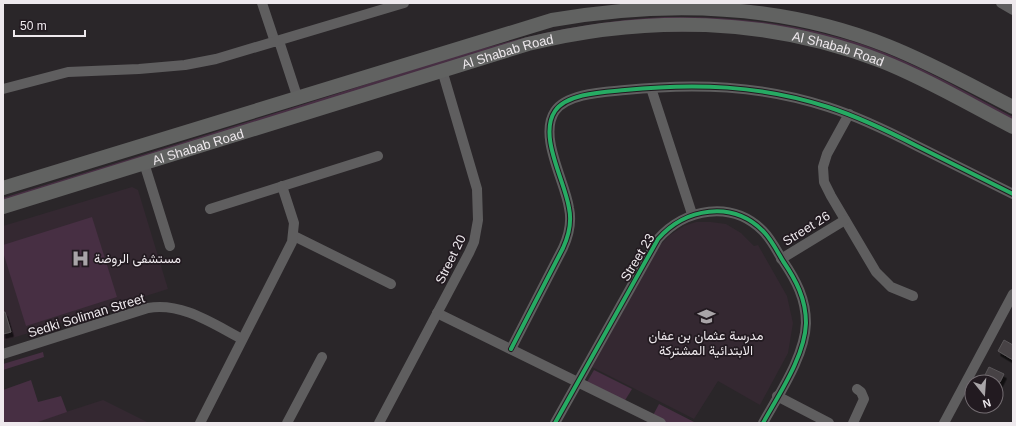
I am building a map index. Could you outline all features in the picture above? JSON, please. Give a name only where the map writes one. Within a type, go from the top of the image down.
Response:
[{"type":"main road","name":"Al Shabab Road","points":[[3,188],[298,99],[552,20],[603,11],[639,7],[698,6],[783,15],[810,21],[862,36],[914,56],[1013,107]]},
{"type":"main road","name":"Al Shabab Road","points":[[3,207],[528,44],[586,31],[644,24],[703,24],[729,26],[806,38],[881,61],[905,71],[1013,128]]},
{"type":"street","points":[[262,3],[298,99]]},
{"type":"street","points":[[3,89],[68,72],[185,65],[216,60],[404,3]]},
{"type":"street","points":[[1001,3],[1013,10]]},
{"type":"street","name":"Street 20","points":[[379,423],[474,242],[479,209],[475,178],[442,70]]},
{"type":"street","points":[[511,349],[563,248],[570,226],[568,201],[549,135],[552,117],[559,106],[575,97],[651,88],[716,86],[761,91],[806,100],[849,114],[891,132],[1013,194]]},
{"type":"street","points":[[651,88],[692,214]]},
{"type":"street","points":[[849,114],[830,148],[823,166],[824,182],[845,220],[880,277],[891,287],[914,296]]},
{"type":"street","points":[[210,209],[378,156]]},
{"type":"street","points":[[144,163],[170,246]]},
{"type":"street","points":[[200,423],[294,236],[294,223],[282,186]]},
{"type":"street","name":"Street 23","points":[[555,423],[658,238],[672,225],[692,214],[717,211],[743,217],[764,232],[794,278],[802,295],[806,322],[801,348],[763,423]]},
{"type":"street","name":"Street 26","points":[[781,259],[845,220]]},
{"type":"street","points":[[294,236],[391,284]]},
{"type":"street","points":[[944,423],[1013,294]]},
{"type":"street","name":"Sedki Soliman Street","points":[[3,354],[148,308],[160,306],[187,311],[242,339]]},
{"type":"street","points":[[437,313],[661,423]]},
{"type":"street","points":[[286,423],[322,358]]},
{"type":"street","points":[[853,423],[864,399],[861,392],[857,389]]},
{"type":"street","points":[[777,396],[829,423]]},
{"type":"shaded area","points":[[665,17],[758,21],[803,29],[848,40],[912,64],[953,85],[1013,117],[1013,126],[933,83],[782,31],[577,32],[3,205],[3,198],[498,44],[581,26],[623,20]]},
{"type":"shaded area","name":"مستشفى الروضة","points":[[132,187],[138,190],[168,289],[3,341],[3,226]]},
{"type":"shaded area","points":[[92,217],[117,297],[26,326],[3,252],[3,245]]},
{"type":"shaded area","name":"مدرسة عثمان بن عفان الابتدائية المشتركة","points":[[696,222],[726,224],[741,233],[754,246],[758,245],[787,296],[793,323],[788,353],[760,405],[718,381],[694,419],[592,367],[658,247],[670,235],[684,226]]},
{"type":"shaded area","points":[[43,352],[44,357],[3,370],[3,364]]},
{"type":"shaded area","points":[[594,370],[632,389],[624,402],[587,382]]},
{"type":"shaded area","points":[[31,380],[38,402],[61,396],[67,412],[35,423],[3,423],[3,390]]},
{"type":"shaded area","points":[[103,400],[149,423],[35,423],[35,422]]},
{"type":"shaded area","points":[[659,404],[696,423],[649,423]]},
{"type":"building","points":[[3,312],[5,312],[11,332],[3,334]]},
{"type":"building","points":[[1004,340],[1013,345],[1013,360],[998,351]]},
{"type":"building","points":[[989,367],[1004,374],[986,374]]},
{"type":"cycle path","points":[[511,349],[567,238],[570,223],[569,208],[567,197],[554,159],[549,133],[551,121],[555,111],[568,100],[577,97],[587,94],[676,87],[727,88],[778,94],[828,107],[851,115],[895,135],[1013,194]]},
{"type":"cycle path","points":[[555,423],[658,239],[669,228],[681,220],[709,212],[723,212],[737,215],[751,221],[763,231],[774,245],[792,275],[802,298],[806,314],[805,336],[790,374],[763,423]]},
{"type":"place","name":"مستشفى الروضة","points":[[81,258]]},
{"type":"place","name":"مدرسة عثمان بن عفان الابتدائية المشتركة","points":[[706,316]]}]
